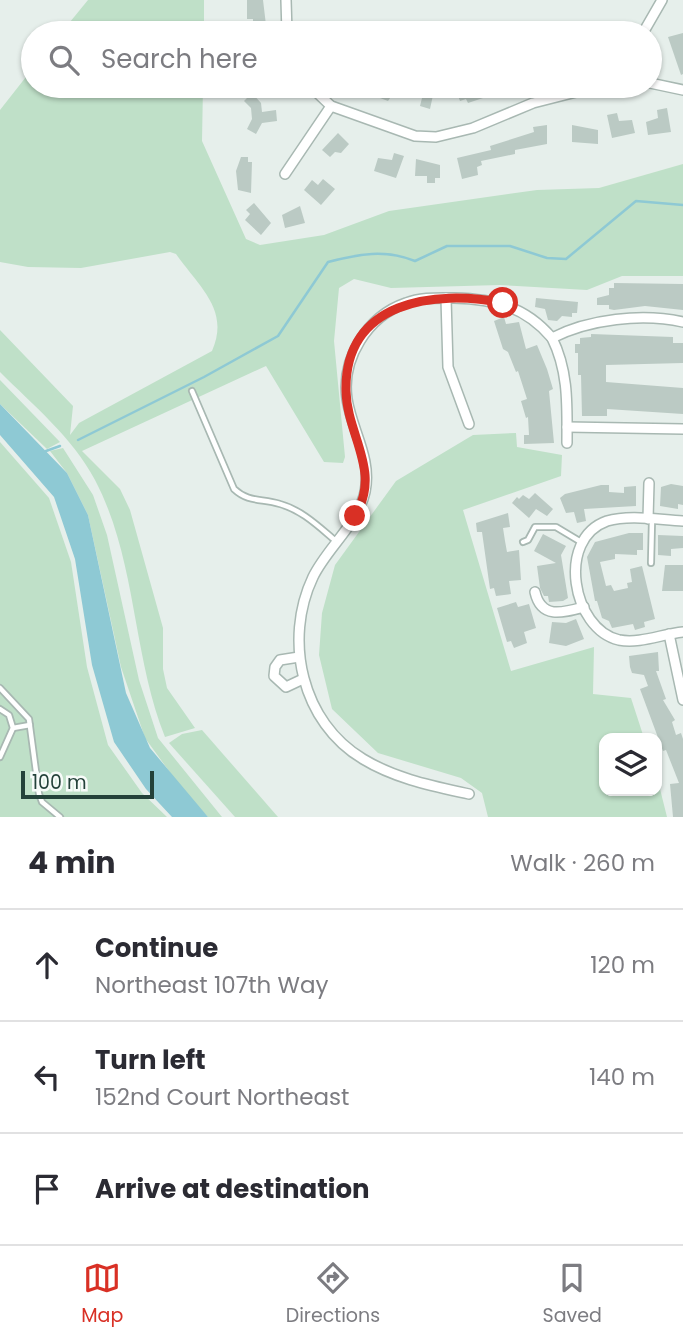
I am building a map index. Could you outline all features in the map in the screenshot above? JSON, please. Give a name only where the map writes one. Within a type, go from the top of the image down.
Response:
[{"type":"street","points":[[286,0],[287,21]]},
{"type":"street","points":[[650,21],[662,0]]},
{"type":"street","points":[[662,86],[683,90]]},
{"type":"street","points":[[323,98],[331,106],[415,136],[436,137],[473,128],[533,103],[553,98]]},
{"type":"street","points":[[285,174],[331,106]]},
{"type":"street","points":[[446,298],[448,367],[469,424]]},
{"type":"street","points":[[469,794],[400,776],[363,759],[334,735],[317,711],[303,679],[299,657],[302,605],[314,575],[361,505],[365,491],[366,465],[346,390],[355,349],[372,325],[388,311],[407,302],[446,298],[503,303],[539,323],[552,338],[563,365],[567,443]]},
{"type":"street","points":[[552,338],[578,325],[601,320],[683,322]]},
{"type":"street","points":[[567,428],[683,429]]},
{"type":"street","points":[[649,483],[650,520]]},
{"type":"street","points":[[683,521],[607,522],[581,541],[576,572],[584,607],[593,624],[604,633],[631,641],[683,632]]},
{"type":"street","points":[[535,592],[538,603],[548,612],[562,613],[584,607]]},
{"type":"street","points":[[668,634],[683,700]]},
{"type":"street","points":[[299,657],[280,660],[275,667],[274,676],[286,687],[303,679]]},
{"type":"lane","points":[[192,391],[234,489],[245,499],[280,503],[305,515],[336,541]]},
{"type":"lane","points":[[650,520],[651,563]]},
{"type":"lane","points":[[523,542],[528,540],[535,527],[545,524],[581,541]]},
{"type":"lane","points":[[0,688],[19,706],[30,725],[39,794],[42,802],[60,817]]},
{"type":"lane","points":[[0,709],[9,715],[13,729],[0,757]]},
{"type":"lane","points":[[13,729],[30,725]]},
{"type":"green space","points":[[88,0],[204,0],[204,21],[71,21]]},
{"type":"green space","points":[[21,83],[21,98],[203,98],[202,141],[246,239],[260,245],[324,235],[389,211],[537,190],[599,188],[683,164],[683,276],[622,276],[587,290],[500,285],[391,288],[354,279],[339,288],[334,341],[345,457],[343,463],[324,462],[266,366],[82,451],[120,489],[130,510],[163,628],[163,669],[167,688],[195,728],[165,737],[146,673],[127,575],[109,511],[95,480],[76,450],[0,372],[0,330],[73,406],[70,435],[79,423],[212,351],[217,336],[215,311],[203,289],[176,254],[170,252],[81,268],[28,267],[0,262],[0,110]]},
{"type":"green space","points":[[0,380],[60,442],[47,449],[0,404]]},
{"type":"green space","points":[[516,433],[517,447],[562,455],[561,476],[463,510],[511,671],[594,647],[593,694],[631,698],[642,733],[599,733],[599,796],[662,796],[667,817],[488,817],[482,793],[461,778],[378,753],[332,709],[319,655],[322,613],[335,565],[396,481],[473,435]]},
{"type":"green space","points":[[0,442],[49,498],[71,562],[87,667],[108,745],[142,793],[167,817],[0,817]]},
{"type":"green space","points":[[63,448],[93,495],[107,535],[139,680],[158,738],[222,817],[208,817],[185,793],[145,738],[121,667],[88,515],[67,473],[50,451]]},
{"type":"green space","points":[[202,730],[278,817],[235,817],[169,743],[182,734]]},
{"type":"water","points":[[0,404],[67,473],[88,515],[126,693],[150,748],[208,817],[172,817],[146,789],[114,742],[92,665],[75,559],[54,497],[0,435]]},
{"type":"building","points":[[247,0],[263,0],[266,21],[247,19]]},
{"type":"building","points":[[683,33],[683,74],[681,75],[668,37]]},
{"type":"building","points":[[247,98],[256,98],[261,103],[262,112],[276,110],[277,121],[262,123],[256,134],[247,129],[252,119],[251,108],[244,101]]},
{"type":"building","points":[[422,98],[432,98],[430,109],[420,106]]},
{"type":"building","points":[[459,98],[483,98],[468,103],[466,99],[460,101]]},
{"type":"building","points":[[667,108],[671,132],[648,135],[646,122],[658,118],[657,110]]},
{"type":"building","points":[[617,113],[619,121],[632,120],[635,133],[612,138],[607,115]]},
{"type":"building","points":[[547,125],[547,144],[515,150],[515,154],[481,161],[482,165],[477,167],[478,175],[462,179],[457,158],[491,150],[490,146],[534,132],[533,127]]},
{"type":"building","points":[[572,125],[598,130],[598,144],[572,142]]},
{"type":"building","points":[[338,133],[349,144],[341,153],[335,152],[330,157],[322,150]]},
{"type":"building","points":[[394,153],[404,156],[396,178],[374,171],[378,158],[392,160]]},
{"type":"building","points":[[241,157],[248,157],[248,162],[252,162],[251,193],[238,190],[236,171]]},
{"type":"building","points":[[416,159],[440,165],[440,178],[435,178],[435,183],[427,183],[427,176],[415,176]]},
{"type":"building","points":[[323,179],[335,189],[321,205],[304,190],[312,180],[318,185]]},
{"type":"building","points":[[254,203],[271,223],[261,235],[245,220],[250,214],[246,210]]},
{"type":"building","points":[[300,206],[305,223],[285,228],[282,215]]},
{"type":"building","points":[[614,283],[683,284],[683,310],[645,306],[614,310],[609,309],[609,305],[597,305],[597,298],[609,295],[609,288],[614,288]]},
{"type":"building","points":[[536,298],[578,302],[577,313],[572,313],[572,317],[562,316],[557,321],[548,320],[545,309],[535,307]]},
{"type":"building","points":[[504,317],[506,324],[519,322],[526,349],[537,345],[547,369],[553,389],[549,391],[554,443],[524,444],[524,435],[529,435],[528,417],[526,418],[521,401],[527,399],[518,371],[516,372],[508,352],[503,349],[494,321]]},
{"type":"building","points":[[591,334],[673,337],[673,343],[683,343],[683,363],[606,365],[606,382],[683,388],[683,414],[607,409],[607,416],[582,416],[581,375],[578,375],[578,353],[575,353],[575,344],[580,344],[580,338],[591,337]]},
{"type":"building","points":[[671,484],[683,486],[683,505],[678,504],[678,509],[660,506],[661,487]]},
{"type":"building","points":[[609,485],[609,492],[624,493],[624,487],[636,486],[636,506],[584,509],[586,521],[577,523],[574,512],[566,513],[560,498],[565,494]]},
{"type":"building","points":[[535,493],[553,509],[547,516],[536,509],[529,518],[512,503],[517,497],[519,499],[523,495],[529,499]]},
{"type":"building","points":[[508,513],[510,527],[503,528],[507,552],[519,550],[521,580],[509,581],[511,594],[496,596],[494,588],[490,589],[482,532],[477,532],[476,523]]},
{"type":"building","points":[[629,533],[643,533],[643,550],[637,550],[637,555],[615,554],[615,559],[600,562],[606,586],[611,585],[614,591],[628,588],[627,583],[632,582],[630,569],[642,566],[655,619],[644,622],[645,627],[635,630],[633,624],[612,628],[609,621],[602,618],[595,601],[587,557],[595,542]]},
{"type":"building","points":[[543,534],[566,546],[561,555],[568,598],[563,601],[549,602],[548,596],[544,596],[540,588],[537,566],[556,563],[534,551]]},
{"type":"building","points":[[658,535],[683,536],[683,548],[671,549],[671,556],[658,555]]},
{"type":"building","points":[[665,565],[683,565],[683,591],[662,591]]},
{"type":"building","points":[[516,602],[518,607],[529,604],[536,628],[524,632],[527,643],[514,648],[511,641],[507,642],[497,608]]},
{"type":"building","points":[[576,619],[584,639],[566,646],[549,643],[552,622],[566,623]]},
{"type":"building","points":[[658,652],[659,671],[656,671],[666,699],[663,700],[675,720],[672,722],[676,735],[681,733],[683,739],[683,817],[673,817],[670,784],[679,783],[666,750],[662,748],[662,733],[656,733],[640,689],[648,686],[644,675],[632,673],[629,656]]},
{"type":"waterway","points":[[78,440],[204,377],[278,336],[328,262],[372,254],[393,255],[415,261],[447,246],[510,246],[547,258],[566,259],[636,201],[683,205]]},
{"type":"waterway","points":[[46,451],[60,446]]},
{"type":"route","points":[[355,516],[365,491],[366,465],[346,390],[350,363],[362,338],[388,311],[407,302],[446,298],[483,299],[503,303]]}]
